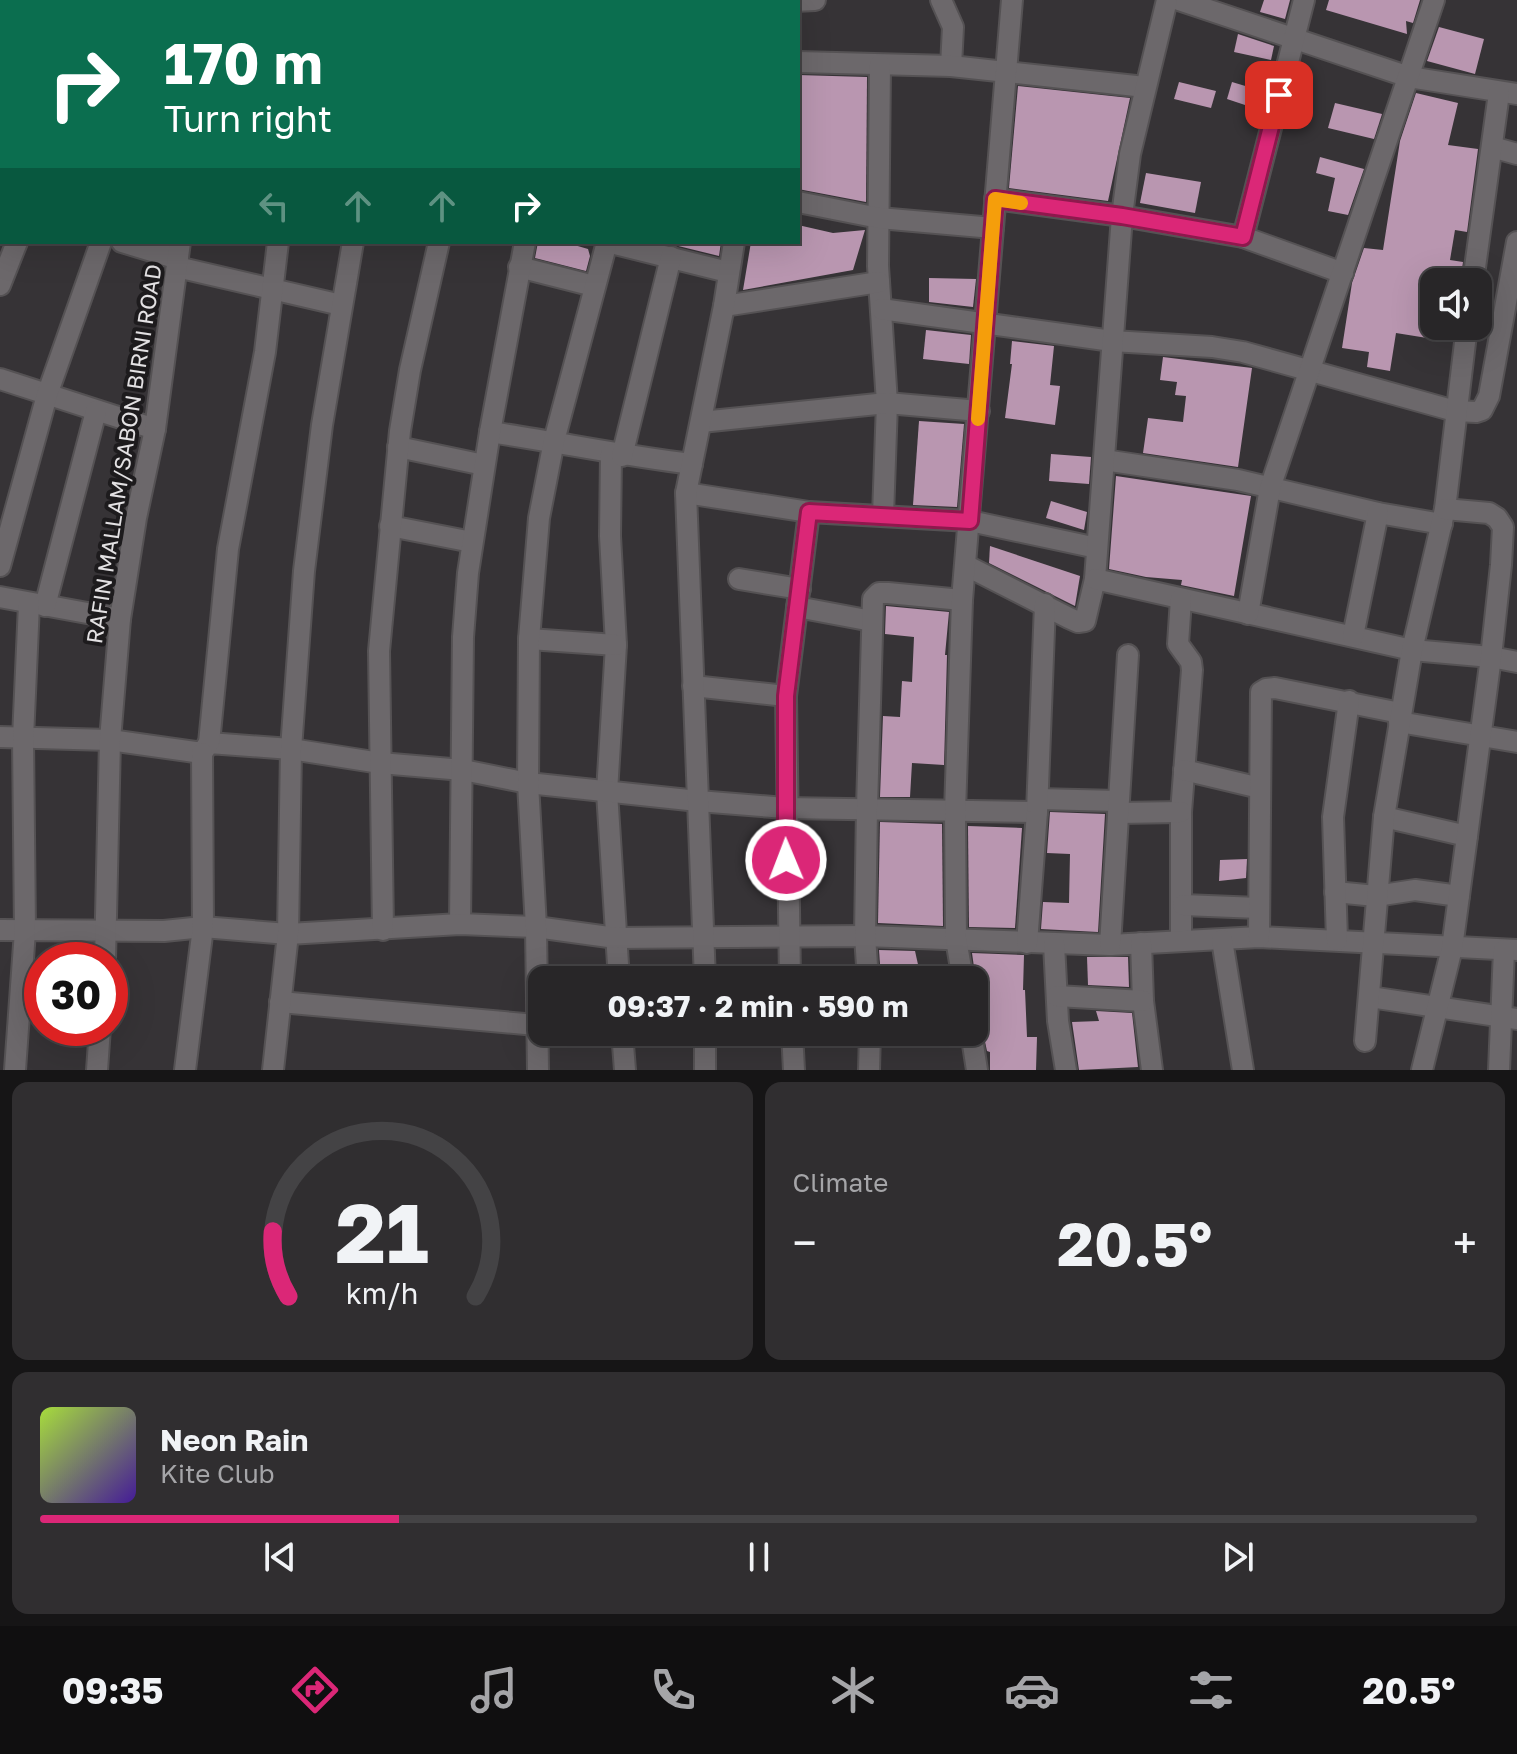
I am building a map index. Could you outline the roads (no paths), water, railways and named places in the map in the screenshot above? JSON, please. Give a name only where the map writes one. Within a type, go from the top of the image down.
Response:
[{"type":"street","points":[[941,0],[953,27],[951,66]]},
{"type":"street","points":[[961,966],[956,939],[955,812],[962,600],[1012,0]]},
{"type":"street","points":[[967,566],[1082,623],[1087,614],[1095,579],[1122,216],[1130,154],[1167,0]]},
{"type":"street","points":[[1179,0],[1409,77],[1508,94],[1492,147],[1475,268]]},
{"type":"street","points":[[1243,237],[1304,0]]},
{"type":"street","points":[[1248,614],[1270,488],[1434,0]]},
{"type":"street","points":[[800,62],[951,66],[1145,87]]},
{"type":"street","points":[[880,65],[879,282],[887,403],[883,516]]},
{"type":"street","points":[[1492,147],[1517,154]]},
{"type":"street","points":[[995,199],[1122,216],[1243,237],[1343,273]]},
{"type":"street","points":[[800,202],[879,218],[993,228]]},
{"type":"street","points":[[0,285],[16,244]]},
{"type":"street","points":[[0,566],[47,395],[100,244]]},
{"type":"street","points":[[130,244],[178,256],[272,289],[341,305]]},
{"type":"street","points":[[185,1070],[203,927],[205,748],[228,549],[265,352],[278,244]]},
{"type":"street","points":[[273,1070],[288,934],[291,749],[306,556],[322,425],[353,244]]},
{"type":"street","points":[[383,930],[379,651],[398,447],[410,370],[439,244]]},
{"type":"street","points":[[460,924],[463,637],[472,542],[525,244]]},
{"type":"street","points":[[536,966],[528,783],[529,639],[539,518],[554,441],[606,244]]},
{"type":"street","points":[[616,244],[728,272]]},
{"type":"street","points":[[705,966],[686,493],[734,244]]},
{"type":"street","points":[[881,309],[1112,341],[1212,347],[1310,369],[1455,411],[1476,412],[1485,406],[1508,346],[1516,251]]},
{"type":"street","name":"RAFIN MALLAM/SABON BIRNI ROAD","points":[[107,942],[110,740],[120,619],[134,529],[155,429],[178,256]]},
{"type":"street","points":[[618,966],[607,792],[616,645],[610,536],[616,455],[671,257]]},
{"type":"street","points":[[519,267],[594,286]]},
{"type":"street","points":[[724,306],[879,282]]},
{"type":"street","points":[[1365,1041],[1384,817],[1412,650],[1443,516],[1465,340]]},
{"type":"street","points":[[0,379],[155,429]]},
{"type":"street","points":[[701,422],[887,403],[979,411]]},
{"type":"street","points":[[15,1070],[25,931],[23,738],[37,605],[96,411]]},
{"type":"street","points":[[490,432],[554,441],[616,455],[692,464]]},
{"type":"street","points":[[398,447],[484,465]]},
{"type":"street","points":[[1104,460],[1238,480],[1378,513],[1443,516],[1489,513],[1503,527],[1509,566],[1491,657],[1452,948],[1422,1070]]},
{"type":"street","points":[[686,493],[809,512],[970,521],[1097,548]]},
{"type":"street","points":[[789,966],[786,696],[809,512]]},
{"type":"street","points":[[1353,636],[1378,513]]},
{"type":"street","points":[[390,526],[472,542]]},
{"type":"street","points":[[739,579],[872,621]]},
{"type":"street","points":[[1095,579],[1412,650],[1517,662]]},
{"type":"street","points":[[867,966],[867,808],[873,599],[879,593],[962,600]]},
{"type":"street","points":[[0,597],[120,619]]},
{"type":"street","points":[[1181,599],[1178,644],[1191,662],[1192,670],[1181,812],[1181,941]]},
{"type":"street","points":[[1027,943],[1038,806],[1045,604]]},
{"type":"street","points":[[529,639],[616,645]]},
{"type":"street","points":[[1110,945],[1128,655]]},
{"type":"street","points":[[693,686],[786,696]]},
{"type":"street","points":[[1259,937],[1261,692],[1275,688],[1349,701],[1400,718],[1480,738],[1517,742]]},
{"type":"street","points":[[1337,940],[1333,817],[1349,701]]},
{"type":"street","points":[[0,737],[110,740],[205,748],[291,749],[380,763],[463,770],[528,783],[785,808],[955,812],[1038,806],[1181,812]]},
{"type":"street","points":[[1184,770],[1260,788]]},
{"type":"street","points":[[1384,817],[1467,836]]},
{"type":"street","points":[[1335,892],[1376,896],[1415,890],[1459,896]]},
{"type":"street","points":[[1183,905],[1259,908]]},
{"type":"street","points":[[0,930],[164,931],[203,927],[288,934],[460,924],[536,927],[616,938],[865,936],[1110,945],[1259,937],[1511,950],[1510,1019],[1499,1070]]},
{"type":"street","points":[[1222,940],[1243,1070]]},
{"type":"street","points":[[1141,943],[1143,1001],[1152,1070]]},
{"type":"street","points":[[1054,944],[1066,1070]]},
{"type":"street","points":[[1057,996],[1143,1001]]},
{"type":"street","points":[[1370,997],[1510,1019]]},
{"type":"street","points":[[280,1002],[528,1024]]},
{"type":"street","points":[[97,1070],[99,1046]]},
{"type":"street","points":[[537,1046],[538,1070]]},
{"type":"street","points":[[623,1046],[625,1070]]},
{"type":"street","points":[[705,1046],[705,1070]]},
{"type":"street","points":[[793,1046],[794,1070]]},
{"type":"street","points":[[869,1070],[870,1046]]},
{"type":"street","points":[[973,1046],[977,1070]]}]
